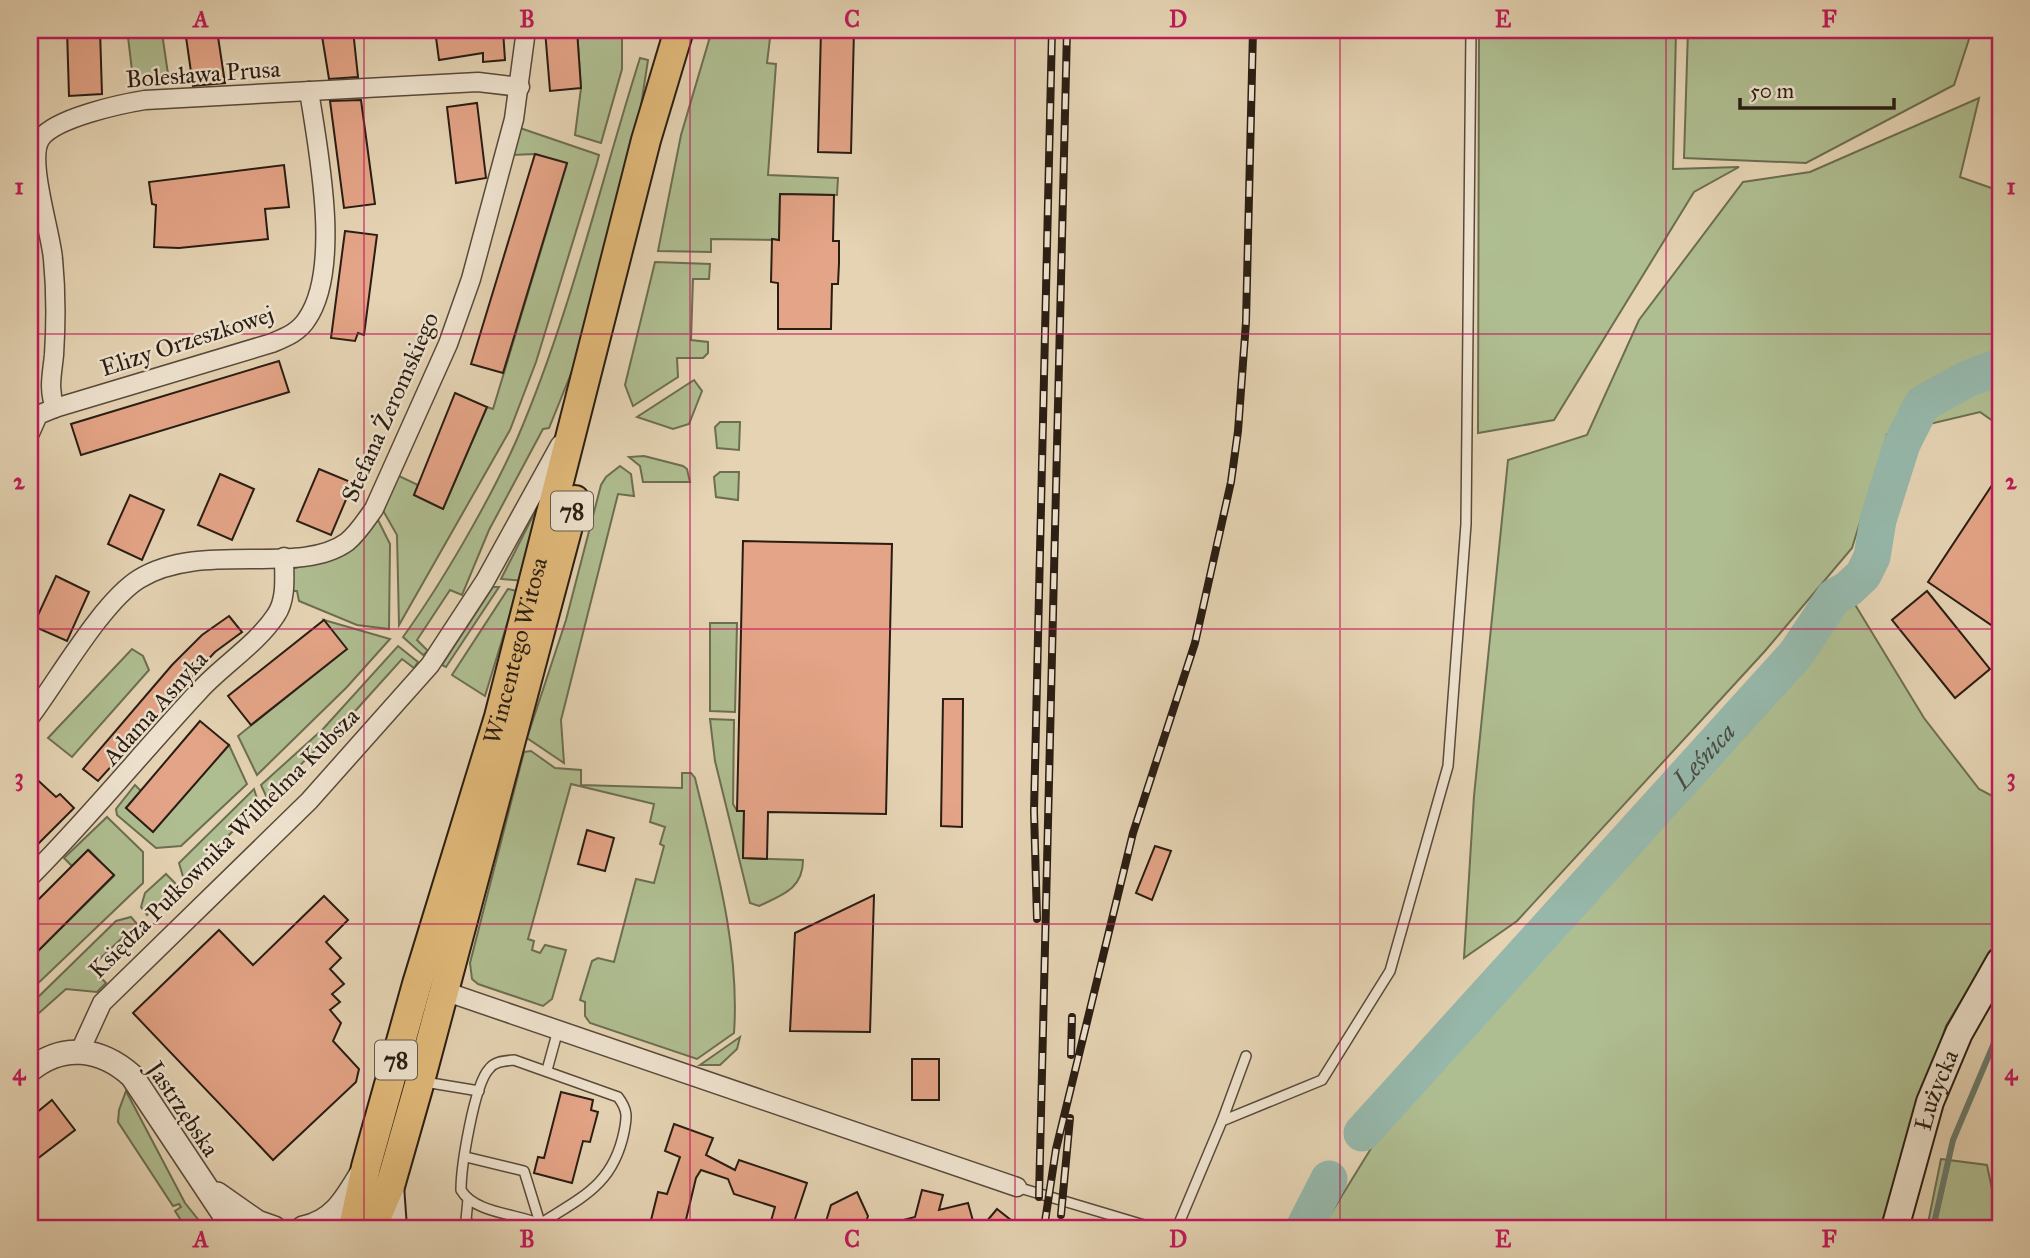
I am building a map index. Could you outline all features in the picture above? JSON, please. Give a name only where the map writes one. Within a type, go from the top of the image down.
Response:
[{"type":"main road","name":"Wincentego Witosa","points":[[353,1228],[366,1167],[417,984],[499,717],[646,140],[679,30]]},
{"type":"main road","name":"Wincentego Witosa","points":[[372,1228],[390,1186],[534,663],[632,266],[696,30]]},
{"type":"main road","name":"Łużycka","points":[[1895,1228],[1930,1102],[1959,1033],[2000,961]]},
{"type":"main road","points":[[390,1186],[393,1228]]},
{"type":"street","name":"Stefana Żeromskiego","points":[[30,717],[118,595],[139,579],[166,566],[194,559],[284,557],[327,551],[346,542],[374,509],[448,344],[467,292],[497,192],[520,87],[526,30]]},
{"type":"street","name":"Bolesława Prusa","points":[[55,408],[49,383],[54,345],[53,258],[35,155],[43,135],[60,125],[118,105],[145,100],[478,82],[520,87]]},
{"type":"street","name":"Elizy Orzeszkowej","points":[[55,408],[272,343],[299,329],[309,318],[319,284],[326,221],[309,91]]},
{"type":"street","points":[[30,433],[38,415],[55,408]]},
{"type":"street","name":"Księdza Pułkownika Wilhelma Kubsza","points":[[80,1051],[102,1003],[309,801],[412,687],[485,581],[502,545],[576,417]]},
{"type":"street","name":"Adama Asnyka","points":[[30,877],[100,805],[201,689],[278,613],[283,597],[284,557]]},
{"type":"street","points":[[444,991],[1017,1187]]},
{"type":"street","points":[[30,1070],[57,1053],[80,1051]]},
{"type":"street","name":"Jastrzębska","points":[[80,1051],[111,1061],[132,1076],[201,1182],[234,1225]]},
{"type":"street","points":[[303,1228],[322,1222],[341,1207],[366,1167]]},
{"type":"street","points":[[201,1182],[257,1222],[274,1228]]},
{"type":"lane","points":[[1222,1122],[1322,1080],[1390,971],[1448,766],[1466,524],[1471,30]]},
{"type":"lane","points":[[547,1070],[558,1030]]},
{"type":"lane","points":[[1177,1228],[1222,1122],[1246,1056]]},
{"type":"lane","points":[[514,1060],[618,1097],[627,1116],[616,1162],[598,1187],[541,1226],[468,1199],[461,1190],[467,1136],[484,1077],[494,1064],[514,1060]]},
{"type":"lane","points":[[420,1081],[479,1091]]},
{"type":"lane","points":[[466,1157],[524,1171],[541,1226]]},
{"type":"lane","points":[[1017,1187],[1154,1228]]},
{"type":"lane","points":[[468,1199],[466,1220],[474,1228]]},
{"type":"green space","points":[[577,30],[622,30],[622,69],[601,143],[575,135],[581,88]]},
{"type":"green space","points":[[712,30],[771,30],[767,63],[776,64],[768,175],[838,178],[837,195],[780,194],[779,240],[711,239],[711,252],[658,251],[681,135]]},
{"type":"green space","points":[[1479,30],[1676,30],[1673,169],[1739,167],[1694,192],[1554,420],[1478,433]]},
{"type":"green space","points":[[1688,30],[1972,30],[1954,85],[1806,163],[1684,158]]},
{"type":"green space","points":[[162,33],[168,74],[133,79],[128,37]]},
{"type":"green space","points":[[640,58],[648,60],[636,138],[587,334],[549,428],[543,429],[489,530],[462,595],[450,590],[417,640],[428,651],[423,655],[403,637],[464,541],[517,439],[569,298]]},
{"type":"green space","points":[[1979,98],[1960,177],[2000,191],[2000,426],[1980,412],[1887,434],[1864,512],[1881,512],[1879,515],[1861,519],[1852,548],[1765,651],[1517,921],[1464,958],[1474,796],[1508,460],[1587,435],[1639,320],[1743,182],[1810,172]]},
{"type":"green space","points":[[520,128],[599,155],[536,362],[510,430],[399,625],[397,535],[381,507],[395,474],[418,485],[414,495],[443,509],[487,407],[493,409],[567,164],[535,154],[512,155]]},
{"type":"green space","points":[[655,262],[710,264],[709,279],[693,279],[691,340],[708,342],[708,353],[703,358],[677,358],[678,377],[633,406],[625,385]]},
{"type":"green space","points":[[694,380],[702,391],[689,424],[673,429],[637,417]]},
{"type":"green space","points":[[720,422],[740,422],[739,450],[717,448],[715,427]]},
{"type":"green space","points":[[644,456],[683,466],[687,469],[690,482],[643,482],[640,466],[629,457]]},
{"type":"green space","points":[[620,466],[631,474],[634,496],[618,494],[561,720],[564,763],[527,738],[566,620],[601,485],[606,477]]},
{"type":"green space","points":[[720,472],[739,472],[738,500],[716,497],[714,477]]},
{"type":"green space","points":[[543,509],[524,581],[501,579],[536,510]]},
{"type":"green space","points":[[375,514],[390,544],[389,629],[357,625],[299,601],[297,591],[290,591],[288,570],[331,558]]},
{"type":"green space","points":[[493,587],[499,587],[446,667],[442,665]]},
{"type":"green space","points":[[508,589],[517,591],[485,696],[452,675]]},
{"type":"green space","points":[[1851,598],[1924,718],[1979,789],[2000,800],[2000,936],[1946,1026],[1880,1228],[1340,1228],[1325,1223],[1383,1129],[1817,645]]},
{"type":"green space","points":[[324,620],[390,639],[347,687],[257,775],[238,736],[346,649]]},
{"type":"green space","points":[[710,623],[737,623],[735,712],[710,711]]},
{"type":"green space","points":[[398,646],[418,662],[414,668],[402,659],[357,709],[267,798],[261,785],[323,729]]},
{"type":"green space","points":[[132,649],[143,656],[149,670],[72,757],[48,738]]},
{"type":"green space","points":[[710,719],[734,720],[733,804],[737,811],[744,811],[743,858],[803,860],[799,878],[790,890],[759,906],[750,903],[715,761]]},
{"type":"green space","points":[[229,745],[247,784],[181,846],[156,848],[117,815],[116,809],[135,785],[141,791],[126,808],[153,831]]},
{"type":"green space","points":[[531,751],[555,768],[581,770],[581,785],[682,788],[682,773],[691,773],[695,778],[718,872],[730,936],[735,1000],[734,1033],[697,1059],[590,1023],[585,1016],[585,1002],[580,1000],[592,961],[598,958],[614,962],[636,879],[654,883],[664,846],[660,844],[665,827],[650,822],[654,804],[571,784],[528,939],[534,941],[532,950],[540,953],[545,945],[566,950],[552,999],[543,1006],[478,984],[472,979],[470,963],[524,752]]},
{"type":"green space","points":[[254,789],[259,805],[184,880],[179,863]]},
{"type":"green space","points":[[107,817],[143,852],[143,883],[30,991],[30,959],[114,876],[89,850],[72,866],[64,858]]},
{"type":"green space","points":[[166,874],[178,886],[147,915],[141,907],[145,893]]},
{"type":"green space","points":[[131,917],[137,924],[91,967],[106,983],[97,992],[66,989],[30,1021],[30,1005],[116,921]]},
{"type":"green space","points":[[740,1037],[737,1049],[720,1065],[700,1065]]},
{"type":"green space","points":[[126,1091],[185,1203],[205,1228],[186,1228],[175,1211],[181,1207],[179,1204],[173,1206],[118,1122]]},
{"type":"green space","points":[[1941,1159],[1987,1165],[2000,1228],[1927,1228]]},
{"type":"building","points":[[67,30],[100,30],[102,94],[69,96]]},
{"type":"building","points":[[185,30],[217,30],[225,83],[193,86]]},
{"type":"building","points":[[321,30],[353,30],[358,77],[329,79]]},
{"type":"building","points":[[435,30],[503,30],[505,60],[483,62],[483,53],[439,60]]},
{"type":"building","points":[[545,30],[577,30],[581,88],[550,91]]},
{"type":"building","points":[[821,30],[854,30],[851,153],[818,152]]},
{"type":"building","points":[[361,100],[375,204],[344,208],[330,101]]},
{"type":"building","points":[[477,103],[486,178],[456,183],[447,107]]},
{"type":"building","points":[[535,154],[567,163],[503,373],[471,364]]},
{"type":"building","points":[[284,165],[289,207],[265,209],[268,239],[179,248],[154,247],[156,205],[152,204],[149,182]]},
{"type":"building","points":[[780,194],[834,195],[833,241],[839,241],[839,263],[838,284],[832,284],[831,329],[778,329],[778,283],[771,282],[772,239],[779,240]]},
{"type":"building","points":[[345,231],[377,235],[364,335],[358,333],[355,341],[331,338]]},
{"type":"building","points":[[279,361],[289,392],[81,455],[71,424]]},
{"type":"building","points":[[455,393],[487,407],[443,509],[414,495]]},
{"type":"building","points":[[319,469],[353,483],[331,535],[297,521]]},
{"type":"building","points":[[2000,473],[2000,631],[1928,582]]},
{"type":"building","points":[[220,474],[254,489],[232,540],[198,525]]},
{"type":"building","points":[[130,495],[164,510],[142,560],[108,544]]},
{"type":"building","points":[[743,541],[892,544],[886,814],[768,812],[767,859],[743,858],[744,811],[737,811]]},
{"type":"building","points":[[56,576],[89,592],[67,641],[33,626]]},
{"type":"building","points":[[1927,591],[1990,669],[1955,698],[1892,620]]},
{"type":"building","points":[[229,616],[242,632],[215,652],[98,781],[83,769],[172,665],[202,635]]},
{"type":"building","points":[[324,620],[347,649],[251,725],[228,696]]},
{"type":"building","points":[[943,699],[963,699],[962,827],[941,826]]},
{"type":"building","points":[[200,721],[229,745],[153,832],[126,808]]},
{"type":"building","points":[[30,773],[56,797],[60,794],[74,808],[30,852]]},
{"type":"building","points":[[587,830],[614,838],[605,871],[578,864]]},
{"type":"building","points":[[1155,846],[1171,851],[1152,900],[1136,893]]},
{"type":"building","points":[[88,850],[114,875],[30,959],[30,908]]},
{"type":"building","points":[[874,895],[870,1032],[790,1031],[795,933]]},
{"type":"building","points":[[324,896],[348,920],[326,942],[341,958],[330,969],[344,984],[332,994],[340,1002],[330,1010],[341,1023],[333,1041],[359,1069],[356,1082],[273,1160],[133,1013],[219,930],[253,965]]},
{"type":"building","points":[[912,1059],[939,1059],[939,1100],[912,1100]]},
{"type":"building","points":[[561,1092],[593,1100],[591,1110],[598,1112],[590,1142],[583,1141],[572,1183],[534,1173],[538,1157],[544,1158]]},
{"type":"building","points":[[52,1100],[75,1130],[37,1159],[30,1149],[30,1118]]},
{"type":"building","points":[[674,1124],[713,1138],[706,1155],[735,1170],[739,1160],[807,1183],[792,1228],[769,1228],[775,1207],[734,1194],[728,1179],[701,1170],[696,1178],[684,1228],[651,1220],[658,1192],[667,1194],[680,1157],[665,1151]]},
{"type":"building","points":[[922,1190],[943,1195],[939,1210],[968,1203],[975,1228],[893,1228],[892,1223],[915,1217]]},
{"type":"building","points":[[857,1192],[868,1216],[864,1228],[824,1228],[831,1205]]},
{"type":"building","points":[[997,1209],[1021,1228],[981,1228]]},
{"type":"waterway","name":"Leśnica","points":[[1362,1133],[1796,654],[1834,597],[1863,575],[1872,557],[1878,520],[1902,444],[1922,404],[1967,379],[2000,367]]},
{"type":"waterway","points":[[1933,1228],[1953,1140],[2000,1029]]},
{"type":"waterway","name":"Leśnica","points":[[1304,1228],[1329,1179]]},
{"type":"railway","points":[[1037,919],[1034,811],[1052,30]]},
{"type":"railway","points":[[1039,1197],[1067,30]]},
{"type":"railway","points":[[1044,1228],[1056,1149],[1133,833],[1195,643],[1231,482],[1238,431],[1246,322],[1253,30]]},
{"type":"railway","points":[[1071,1055],[1072,1017]]},
{"type":"railway","points":[[1061,1215],[1070,1118]]}]
